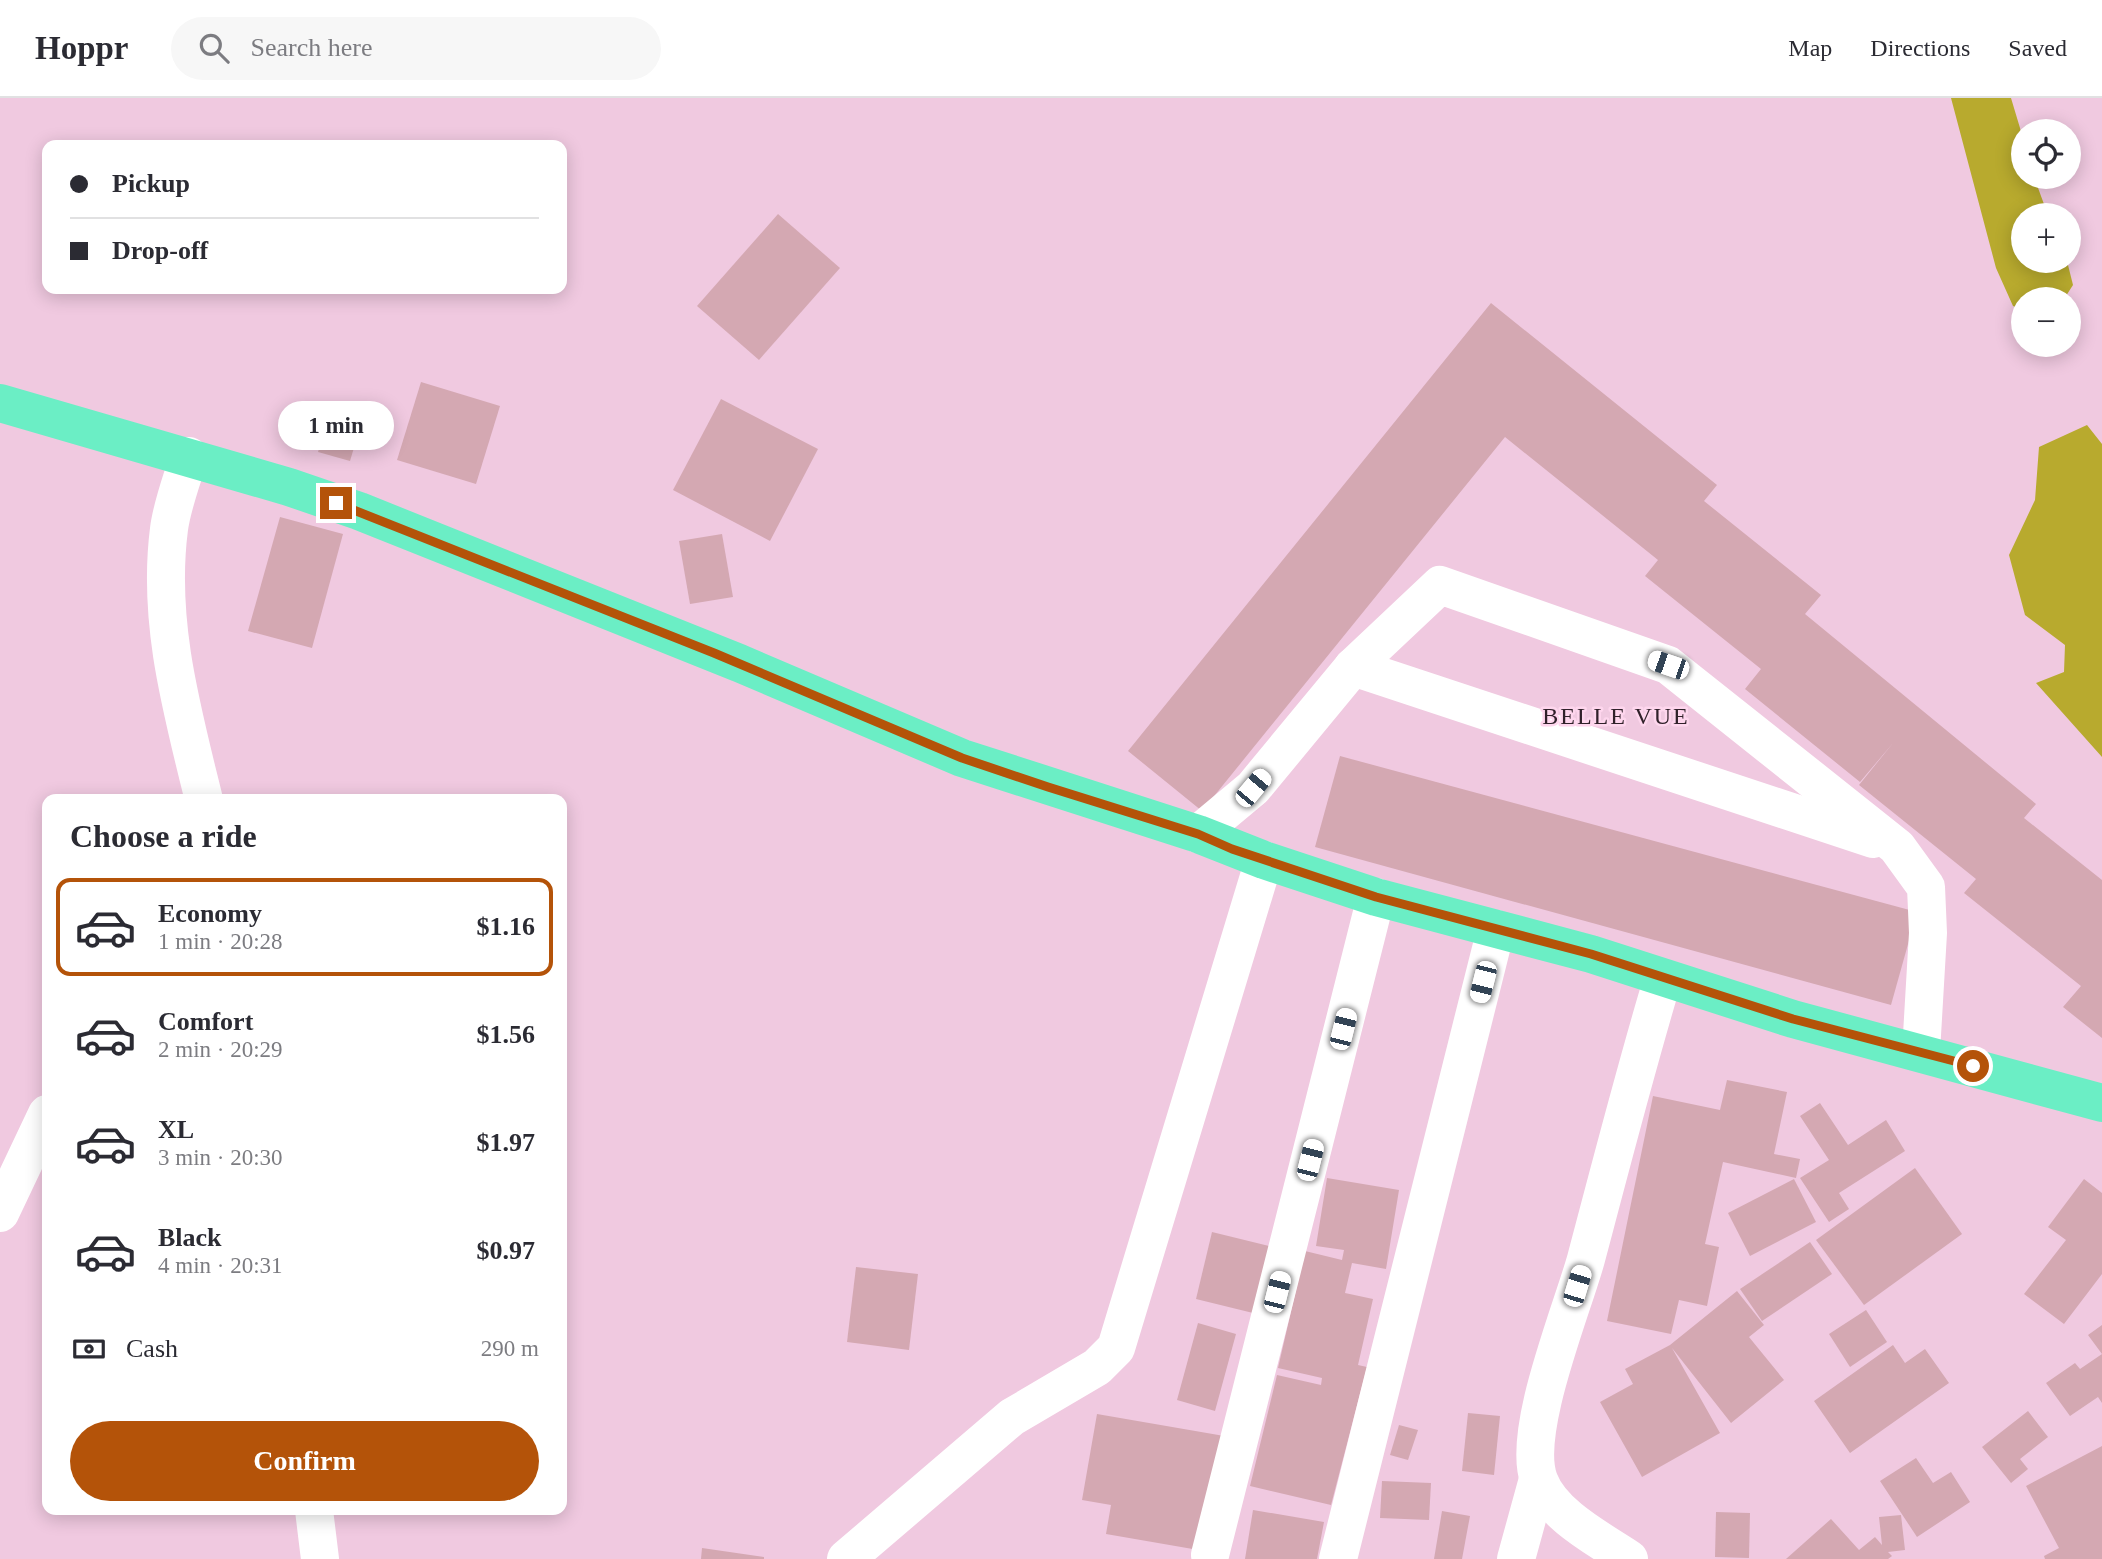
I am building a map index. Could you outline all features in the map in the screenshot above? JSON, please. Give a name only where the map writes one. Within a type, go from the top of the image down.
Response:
[{"type":"main road","points":[[0,403],[189,456],[312,495],[481,559],[962,758],[1198,834],[1264,860],[1376,897],[1496,929],[1793,1019],[2102,1103]]},
{"type":"street","points":[[189,456],[169,527],[164,605],[176,686],[203,794]]},
{"type":"street","points":[[1198,834],[1253,788],[1353,667],[1440,585],[1668,665],[1897,847],[1926,887],[1928,933],[1922,1052]]},
{"type":"street","points":[[1353,667],[1897,847]]},
{"type":"street","points":[[846,1559],[1012,1417],[1097,1367],[1116,1348],[1264,860]]},
{"type":"street","points":[[1210,1555],[1376,897]]},
{"type":"street","points":[[1338,1559],[1496,929]]},
{"type":"street","points":[[1629,1559],[1594,1536],[1547,1498],[1538,1479],[1535,1447],[1548,1381],[1585,1262],[1628,1094],[1663,978]]},
{"type":"street","points":[[0,1213],[42,1125]]},
{"type":"street","points":[[1516,1559],[1538,1479]]},
{"type":"street","points":[[315,1515],[320,1559]]},
{"type":"shaded area","points":[[1951,98],[2011,98],[2017,119],[2011,119],[2011,189],[2038,189],[2044,203],[2011,203],[2011,273],[2070,273],[2073,285],[2011,287],[2011,302],[1996,268]]},
{"type":"shaded area","points":[[2087,425],[2102,444],[2102,757],[2036,683],[2064,672],[2065,645],[2025,615],[2009,555],[2035,500],[2039,447]]},
{"type":"building","points":[[778,214],[840,268],[759,360],[697,306]]},
{"type":"building","points":[[1491,303],[1717,485],[1704,501],[1821,595],[1805,614],[2036,804],[2024,818],[2102,880],[2102,1038],[2063,1007],[2081,986],[1964,893],[1976,879],[1859,785],[1893,743],[1860,782],[1745,689],[1761,669],[1645,576],[1658,560],[1505,437],[1202,811],[1128,751]]},
{"type":"building","points":[[421,382],[500,406],[476,484],[397,460]]},
{"type":"building","points":[[721,399],[818,449],[770,541],[673,490]]},
{"type":"building","points":[[324,432],[356,441],[350,461],[318,452]]},
{"type":"building","points":[[280,517],[343,534],[312,648],[248,631]]},
{"type":"building","points":[[722,534],[733,597],[690,604],[679,541]]},
{"type":"building","points":[[1340,756],[1917,912],[1891,1005],[1315,847]]},
{"type":"building","points":[[1727,1080],[1787,1092],[1774,1154],[1800,1159],[1796,1178],[1723,1162],[1705,1244],[1719,1247],[1707,1306],[1679,1300],[1671,1334],[1607,1321],[1653,1096],[1720,1110]]},
{"type":"building","points":[[1820,1103],[1848,1145],[1886,1120],[1905,1151],[1839,1193],[1849,1209],[1829,1222],[1800,1178],[1829,1160],[1800,1116]]},
{"type":"building","points":[[1915,1168],[1962,1234],[1864,1305],[1816,1240]]},
{"type":"building","points":[[1327,1178],[1399,1190],[1386,1269],[1352,1263],[1345,1293],[1373,1299],[1358,1365],[1367,1367],[1331,1505],[1250,1486],[1277,1375],[1321,1385],[1322,1378],[1278,1368],[1305,1251],[1342,1260],[1344,1250],[1316,1246]]},
{"type":"building","points":[[1794,1179],[1816,1222],[1750,1256],[1728,1213]]},
{"type":"building","points":[[2084,1179],[2102,1193],[2102,1274],[2064,1324],[2024,1294],[2066,1240],[2048,1227]]},
{"type":"building","points":[[1212,1232],[1269,1246],[1253,1313],[1196,1299]]},
{"type":"building","points":[[1810,1242],[1832,1274],[1762,1321],[1740,1289]]},
{"type":"building","points":[[856,1267],[918,1274],[909,1350],[847,1342]]},
{"type":"building","points":[[1737,1291],[1764,1325],[1749,1337],[1784,1380],[1731,1423],[1672,1348],[1720,1433],[1642,1477],[1600,1402],[1633,1384],[1625,1369],[1670,1345]]},
{"type":"building","points":[[1866,1310],[1887,1342],[1850,1367],[1829,1334]]},
{"type":"building","points":[[1198,1323],[1236,1334],[1215,1411],[1177,1400]]},
{"type":"building","points":[[2102,1325],[2102,1354],[2088,1335]]},
{"type":"building","points":[[1893,1345],[1905,1363],[1925,1349],[1949,1383],[1850,1453],[1814,1401]]},
{"type":"building","points":[[2102,1354],[2102,1403],[2098,1397],[2070,1416],[2046,1383],[2075,1363],[2080,1369]]},
{"type":"building","points":[[2028,1411],[2048,1437],[2020,1459],[2028,1469],[2011,1483],[1982,1447]]},
{"type":"building","points":[[1468,1413],[1500,1416],[1494,1475],[1462,1471]]},
{"type":"building","points":[[1097,1414],[1230,1437],[1210,1552],[1106,1534],[1111,1505],[1082,1500]]},
{"type":"building","points":[[1399,1425],[1418,1430],[1408,1460],[1390,1455]]},
{"type":"building","points":[[2102,1446],[2102,1559],[2045,1559],[2044,1556],[2059,1548],[2026,1486]]},
{"type":"building","points":[[1916,1458],[1933,1483],[1951,1472],[1970,1502],[1917,1537],[1880,1481]]},
{"type":"building","points":[[1382,1481],[1431,1483],[1429,1520],[1380,1518]]},
{"type":"building","points":[[1253,1510],[1324,1522],[1317,1559],[1245,1559]]},
{"type":"building","points":[[1442,1511],[1470,1516],[1462,1559],[1434,1559]]},
{"type":"building","points":[[1716,1512],[1750,1513],[1749,1558],[1715,1557]]},
{"type":"building","points":[[1901,1515],[1905,1550],[1888,1552],[1892,1556],[1888,1559],[1786,1559],[1831,1519],[1859,1550],[1875,1537],[1882,1545],[1879,1517]]},
{"type":"building","points":[[702,1548],[764,1557],[764,1559],[701,1559]]},
{"type":"district","name":"BELLE VUE","points":[[1616,716]]},
{"type":"route","points":[[336,503],[714,653],[962,758],[1198,834],[1232,849],[1376,897],[1591,954],[1793,1019],[1973,1066]]}]
